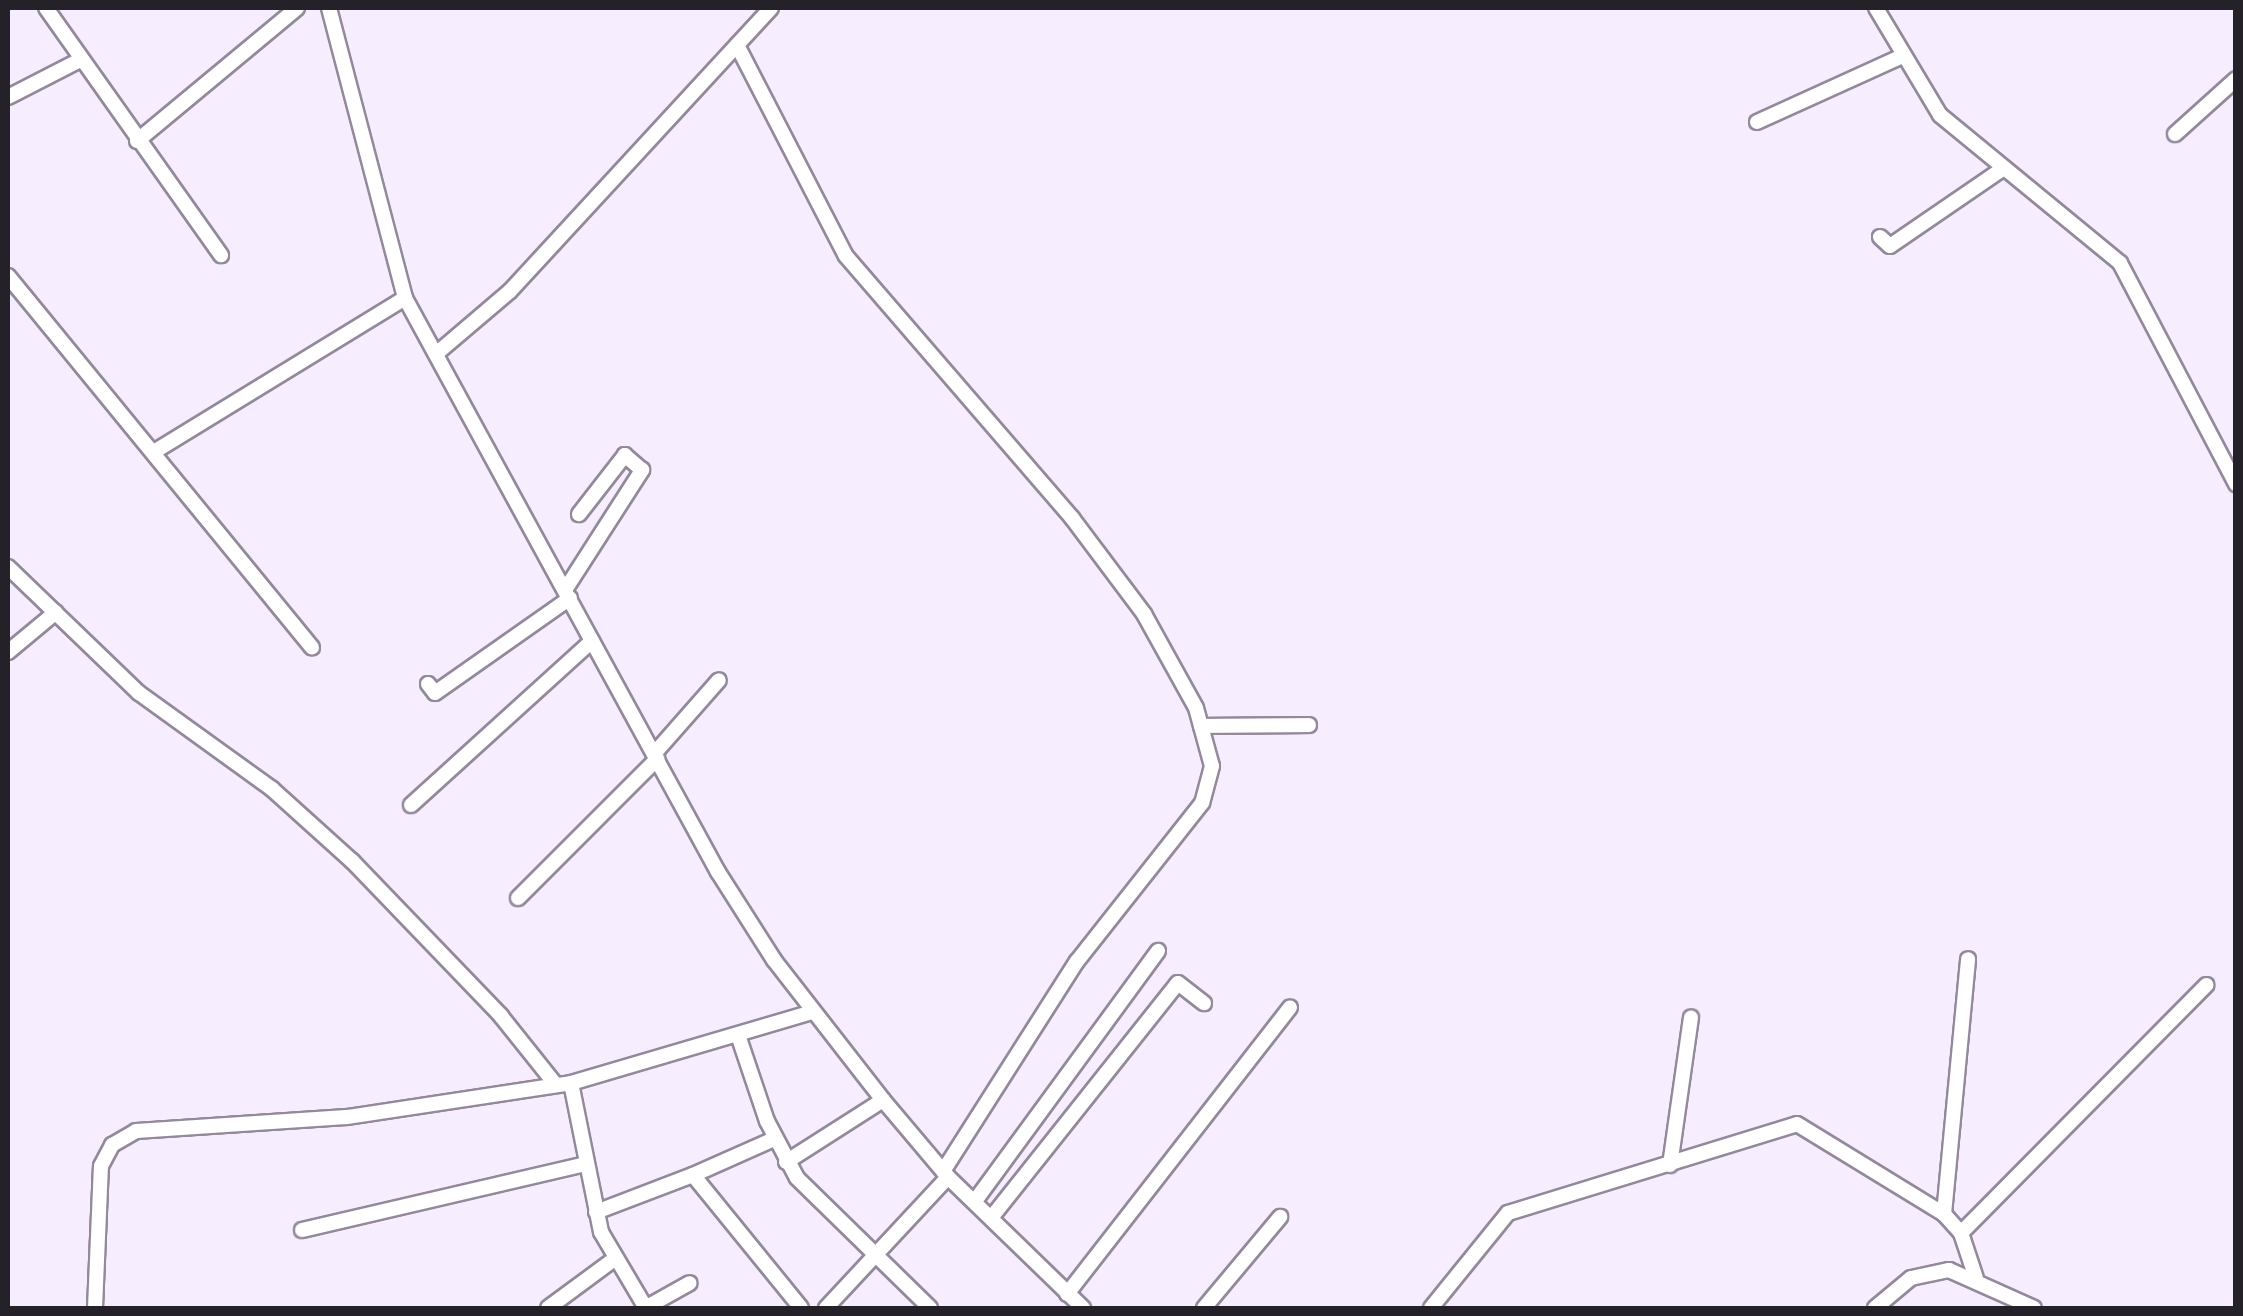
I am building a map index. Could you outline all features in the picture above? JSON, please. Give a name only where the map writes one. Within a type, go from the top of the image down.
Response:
[{"type":"street","points":[[46,8],[221,255]]},
{"type":"street","points":[[138,141],[297,8]]},
{"type":"street","points":[[328,8],[405,298],[746,918],[814,1012],[946,1174],[1082,1308]]},
{"type":"street","points":[[436,354],[510,291],[771,8]]},
{"type":"street","points":[[1876,8],[1900,58],[1940,115],[2120,263],[2236,484]]},
{"type":"street","points":[[737,46],[846,256],[1104,558],[1174,663],[1201,726],[1212,787],[1078,960],[946,1174],[826,1308]]},
{"type":"street","points":[[1756,122],[1900,58]]},
{"type":"street","points":[[8,97],[80,60]]},
{"type":"street","points":[[2175,134],[2236,79]]},
{"type":"street","points":[[1880,237],[1890,246],[2004,168]]},
{"type":"street","points":[[8,276],[157,450],[312,648]]},
{"type":"street","points":[[157,450],[405,298]]},
{"type":"street","points":[[428,684],[435,693],[568,594],[642,470],[625,454],[580,514]]},
{"type":"street","points":[[8,569],[138,693],[259,778],[352,860],[563,1084],[596,1212],[613,1260],[646,1308],[690,1283]]},
{"type":"street","points":[[8,652],[56,612]]},
{"type":"street","points":[[411,805],[592,640]]},
{"type":"street","points":[[518,898],[656,756],[719,680]]},
{"type":"street","points":[[1201,726],[1308,725]]},
{"type":"street","points":[[975,1202],[1158,951]]},
{"type":"street","points":[[1944,1214],[1968,959]]},
{"type":"street","points":[[991,1218],[1178,983],[1204,1003]]},
{"type":"street","points":[[1961,1232],[2206,984]]},
{"type":"street","points":[[1066,1294],[1290,1008]]},
{"type":"street","points":[[95,1308],[101,1166],[112,1145],[136,1131],[347,1117],[563,1084],[814,1012]]},
{"type":"street","points":[[1670,1164],[1690,1016]]},
{"type":"street","points":[[738,1035],[774,1139],[786,1162],[872,1257],[930,1308]]},
{"type":"street","points":[[786,1162],[883,1100]]},
{"type":"street","points":[[1430,1308],[1502,1216],[1797,1124],[1944,1214],[1961,1232],[1976,1278]]},
{"type":"street","points":[[596,1212],[774,1139]]},
{"type":"street","points":[[302,1230],[586,1164]]},
{"type":"street","points":[[693,1175],[801,1308]]},
{"type":"street","points":[[1204,1308],[1280,1217]]},
{"type":"street","points":[[548,1308],[613,1260]]},
{"type":"street","points":[[1875,1308],[1891,1290],[1931,1271],[1976,1278],[2034,1308]]}]
